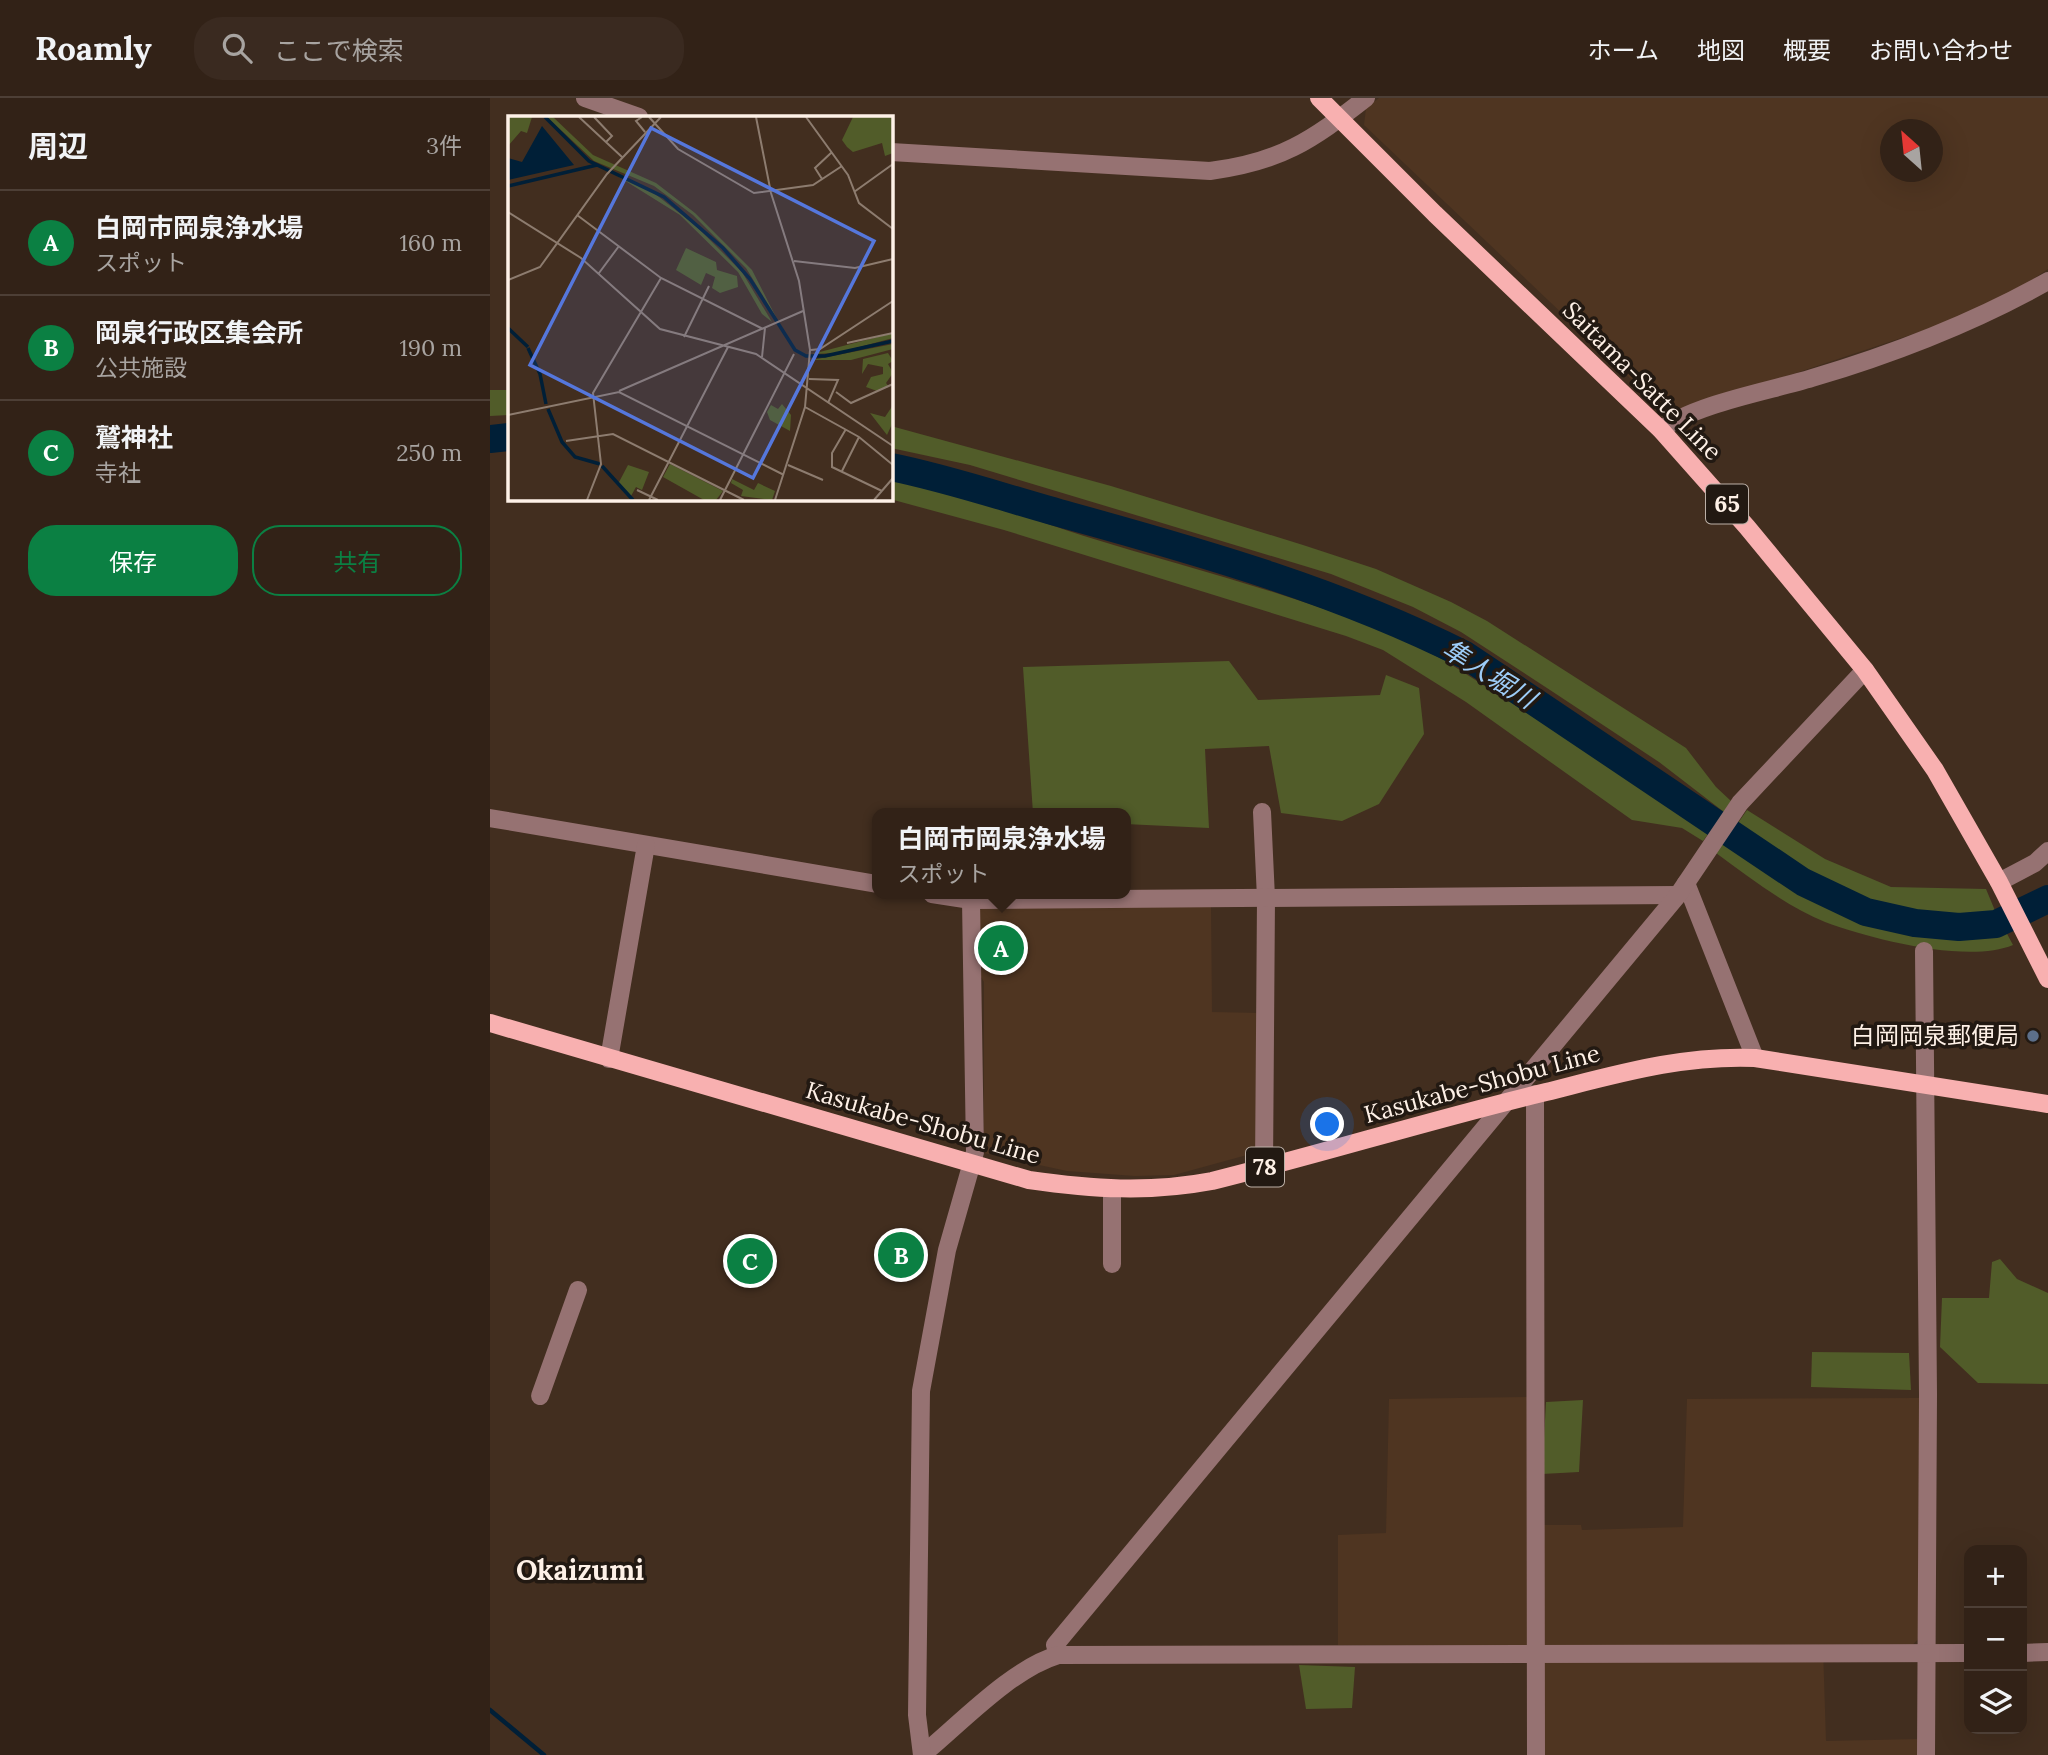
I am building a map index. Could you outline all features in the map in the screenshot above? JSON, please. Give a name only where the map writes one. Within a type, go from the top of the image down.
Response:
[{"type":"main road","name":"Saitama-Satte Line","points":[[1319,98],[1337,120],[1661,430],[1865,670],[1935,769],[2000,882],[2048,979]]},
{"type":"main road","name":"Kasukabe-Shobu Line","points":[[490,1023],[1029,1180],[1111,1191],[1179,1187],[1264,1168],[1535,1094],[1672,1061],[1713,1056],[1755,1058],[2048,1104]]},
{"type":"street","points":[[585,98],[636,116]]},
{"type":"street","points":[[892,152],[1210,171],[1247,166],[1279,156],[1337,120],[1366,98]]},
{"type":"street","points":[[1661,430],[1670,423],[1725,403],[1815,378],[1974,320],[2048,281]]},
{"type":"street","points":[[1058,1656],[1055,1645],[1682,889],[1740,803],[1865,670]]},
{"type":"street","points":[[1262,812],[1266,898],[1264,1168]]},
{"type":"street","points":[[490,818],[872,883]]},
{"type":"street","points":[[609,1059],[646,845]]},
{"type":"street","points":[[2000,882],[2035,863],[2048,851]]},
{"type":"street","points":[[1131,899],[1682,889]]},
{"type":"street","points":[[1682,889],[1755,1058]]},
{"type":"street","points":[[964,899],[1118,899]]},
{"type":"street","points":[[922,1755],[917,1715],[921,1391],[947,1250],[967,1175],[973,1164],[975,1123],[971,900]]},
{"type":"street","points":[[1924,951],[1927,1086],[1926,1755]]},
{"type":"street","points":[[1535,1094],[1536,1755]]},
{"type":"street","points":[[1111,1191],[1112,1264]]},
{"type":"street","points":[[540,1396],[578,1290]]},
{"type":"street","points":[[2027,1653],[2048,1652]]},
{"type":"street","points":[[922,1755],[1016,1677],[1043,1660],[1058,1656],[1964,1653]]},
{"type":"shaded area","points":[[1379,98],[2048,98],[2048,269],[2011,294],[1937,326],[1673,414],[1631,379],[1364,125],[1366,108]]},
{"type":"shaded area","points":[[1211,905],[1212,1012],[1260,1013],[1258,1152],[1174,1175],[1135,1176],[1067,1171],[984,1153],[984,982],[978,972],[979,911],[985,906]]},
{"type":"shaded area","points":[[1531,1397],[1530,1525],[1581,1525],[1582,1530],[1683,1527],[1687,1399],[1919,1398],[1918,1639],[1911,1647],[1823,1647],[1826,1741],[1920,1739],[1920,1755],[1540,1755],[1540,1646],[1338,1645],[1338,1535],[1386,1533],[1389,1399]]},
{"type":"green space","points":[[490,390],[508,390],[508,415],[490,416]]},
{"type":"green space","points":[[892,426],[1111,486],[1303,545],[1376,569],[1451,602],[1487,621],[1686,748],[1716,787],[1731,801],[1724,812],[1659,762],[1550,690],[1461,632],[1413,607],[1331,574],[970,465],[892,448]]},
{"type":"green space","points":[[892,479],[964,497],[1267,590],[1401,639],[1444,660],[1711,830],[1703,841],[1682,828],[1632,820],[1466,702],[1383,650],[1346,636],[1004,530],[892,500]]},
{"type":"green space","points":[[1229,661],[1258,700],[1380,695],[1386,675],[1419,688],[1424,734],[1379,804],[1342,821],[1281,813],[1269,746],[1205,749],[1209,828],[1131,824],[1131,808],[1033,808],[1023,667]]},
{"type":"green space","points":[[1747,810],[1825,859],[1891,887],[1986,889],[1996,913],[1971,918],[1944,918],[1886,907],[1857,897],[1805,872],[1772,850],[1738,823]]},
{"type":"green space","points":[[1724,840],[1775,872],[1853,911],[1910,928],[1940,932],[1981,934],[2005,930],[2013,945],[1994,950],[1946,951],[1893,942],[1825,922],[1783,900],[1716,853]]},
{"type":"green space","points":[[2000,1259],[2017,1279],[2048,1293],[2048,1384],[1978,1383],[1940,1347],[1942,1298],[1989,1298],[1992,1262]]},
{"type":"green space","points":[[1812,1352],[1909,1353],[1911,1390],[1811,1387]]},
{"type":"green space","points":[[1583,1400],[1579,1472],[1542,1474],[1546,1402]]},
{"type":"green space","points":[[1299,1665],[1355,1667],[1352,1708],[1306,1709]]},
{"type":"waterway","name":"隼人堀川","points":[[490,439],[508,437]]},
{"type":"waterway","name":"隼人堀川","points":[[892,467],[1171,544],[1320,593],[1418,632],[1465,655],[1803,882],[1866,912],[1915,923],[1959,927],[1996,924],[2048,899]]},
{"type":"waterway","points":[[490,1710],[544,1755]]},
{"type":"place","name":"白岡市岡泉浄水場","points":[[1001,948]]},
{"type":"place","name":"白岡岡泉郵便局","points":[[2033,1036]]},
{"type":"place","name":"岡泉行政区集会所","points":[[901,1255]]},
{"type":"place","name":"鷲神社","points":[[750,1261]]},
{"type":"district","name":"Okaizumi","points":[[580,1570]]}]
